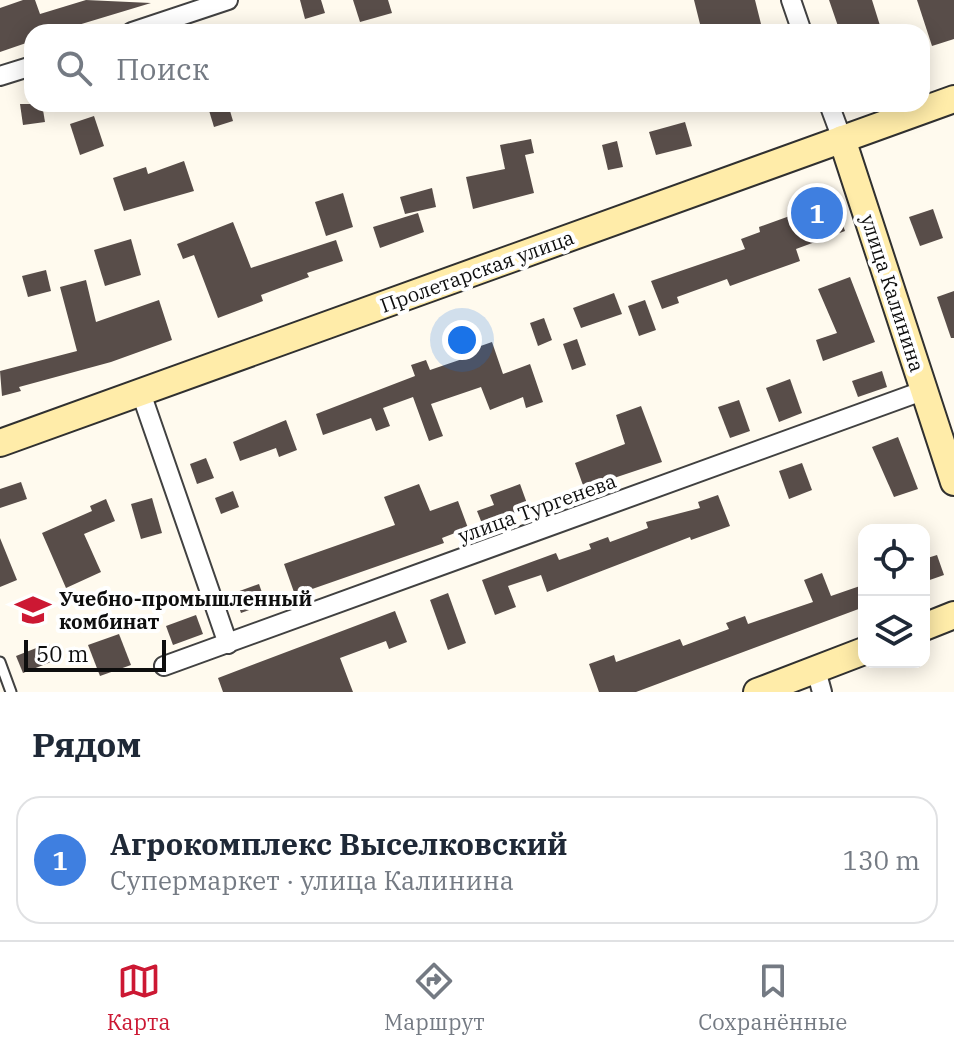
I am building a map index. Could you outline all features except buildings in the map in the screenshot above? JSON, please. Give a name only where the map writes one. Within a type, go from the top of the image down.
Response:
[{"type":"street","points":[[156,24],[228,0]]},
{"type":"street","points":[[791,0],[799,24]]},
{"type":"street","points":[[0,76],[24,68]]},
{"type":"street","name":"Пролетарская улица","points":[[930,108],[954,99]]},
{"type":"street","name":"улица Калинина","points":[[832,112],[954,482]]},
{"type":"street","name":"Пролетарская улица","points":[[0,443],[918,112]]},
{"type":"street","name":"улица Тургенева","points":[[164,666],[925,390]]},
{"type":"street","points":[[141,393],[228,644]]},
{"type":"street","points":[[930,625],[954,615]]},
{"type":"street","points":[[757,692],[819,681],[858,655]]},
{"type":"lane","points":[[0,662],[11,692]]},
{"type":"place","name":"Агрокомплекс Выселковский","points":[[817,213]]},
{"type":"place","name":"Учебно-промышленный комбинат","points":[[33,610]]}]
